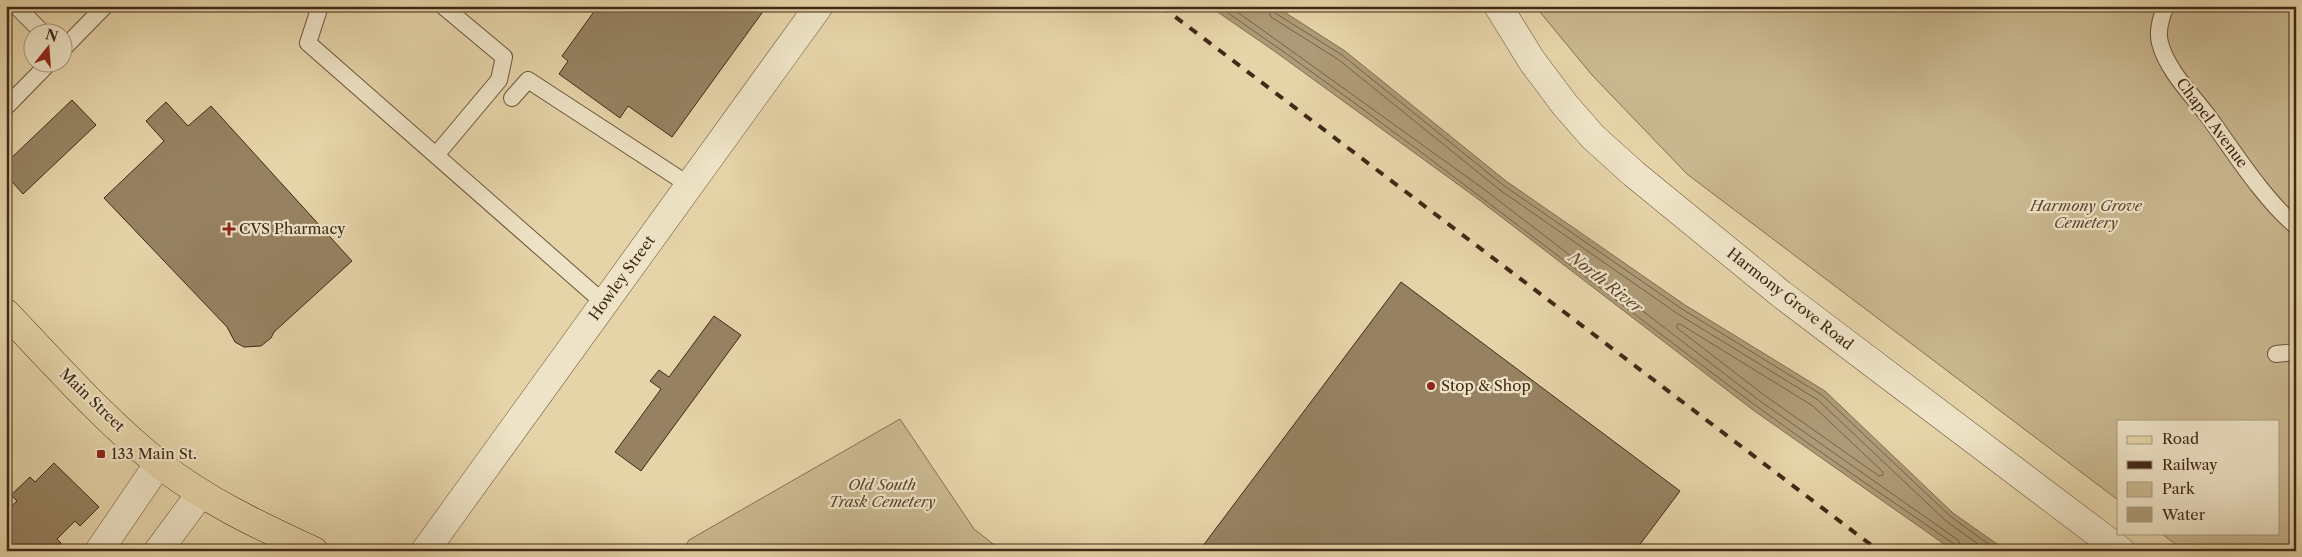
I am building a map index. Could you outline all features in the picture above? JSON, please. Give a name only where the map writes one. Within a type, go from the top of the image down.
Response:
[{"type":"main road","name":"Main Street","points":[[6,313],[104,413],[159,463],[202,493],[253,523],[314,551]]},
{"type":"street","name":"Howley Street","points":[[425,551],[819,6]]},
{"type":"street","name":"Harmony Grove Road","points":[[1498,6],[1532,62],[1565,105],[1594,138],[1634,174],[1781,294],[2121,551]]},
{"type":"street","points":[[99,551],[159,463]]},
{"type":"street","points":[[158,551],[202,493]]},
{"type":"lane","points":[[16,6],[32,22]]},
{"type":"lane","points":[[320,6],[308,43],[437,154],[604,303]]},
{"type":"lane","points":[[437,154],[499,80],[504,57],[443,6]]},
{"type":"lane","name":"Chapel Avenue","points":[[2166,6],[2160,20],[2160,43],[2173,70],[2249,172],[2287,219],[2296,226]]},
{"type":"lane","points":[[72,40],[104,7]]},
{"type":"lane","points":[[6,107],[40,72]]},
{"type":"lane","points":[[512,98],[528,80],[689,186]]},
{"type":"lane","points":[[2276,354],[2296,352]]},
{"type":"green space","name":"Harmony Grove Cemetery","points":[[1535,6],[2296,6],[2296,551],[2184,551],[2162,534],[2280,534],[2280,420],[2117,420],[2117,499],[1687,174],[1592,75]]},
{"type":"green space","name":"Old South Trask Cemetery","points":[[900,419],[974,529],[1002,551],[682,551],[689,540]]},
{"type":"water","name":"North River","points":[[1209,6],[1275,6],[1345,51],[1506,181],[1685,305],[1825,391],[1953,513],[2007,551],[1954,551],[1753,410],[1474,196]]},
{"type":"building","points":[[598,6],[767,6],[672,137],[628,106],[620,118],[559,74],[568,61],[562,56]]},
{"type":"building","points":[[72,100],[96,125],[23,194],[6,175],[6,163]]},
{"type":"building","name":"CVS Pharmacy","points":[[166,102],[188,126],[211,106],[352,261],[261,346],[244,347],[235,342],[227,327],[104,198],[164,141],[146,121]]},
{"type":"building","name":"Stop & Shop","points":[[1401,282],[1680,491],[1635,551],[1199,551]]},
{"type":"building","points":[[714,316],[741,335],[641,471],[615,452],[661,389],[650,381],[659,370],[669,377]]},
{"type":"building","points":[[54,463],[99,507],[80,526],[75,521],[57,539],[61,543],[54,551],[6,551],[6,511],[17,501],[11,495],[30,477],[35,482]]},
{"type":"railway","points":[[1161,6],[1879,551]]},
{"type":"place","name":"CVS Pharmacy","points":[[229,229]]},
{"type":"place","name":"Stop & Shop","points":[[1431,386]]},
{"type":"place","name":"133 Main St.","points":[[101,454]]}]
